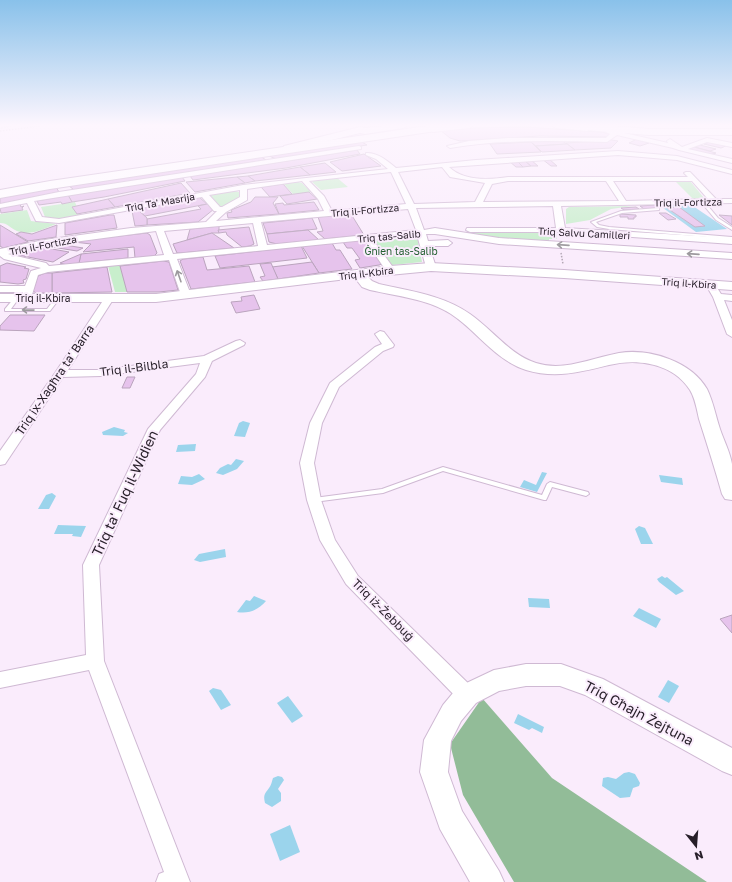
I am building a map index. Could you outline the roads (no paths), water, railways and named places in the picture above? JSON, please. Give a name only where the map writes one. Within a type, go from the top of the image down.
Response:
[{"type":"highway","points":[[0,191],[48,182],[152,167]]},
{"type":"highway","points":[[0,194],[165,167]]},
{"type":"street","points":[[0,206],[238,167]]},
{"type":"street","points":[[390,167],[393,169],[411,206],[431,267]]},
{"type":"street","name":"Triq Ta' Masrija","points":[[30,200],[39,219],[58,221],[129,219],[204,194],[242,187],[416,167]]},
{"type":"street","points":[[445,167],[453,175],[489,182],[508,179],[693,179]]},
{"type":"street","points":[[683,167],[714,201]]},
{"type":"street","name":"Triq Ta' Masrija","points":[[713,167],[732,172]]},
{"type":"street","points":[[304,179],[321,198],[329,213]]},
{"type":"street","points":[[608,179],[624,203]]},
{"type":"street","points":[[478,204],[489,182]]},
{"type":"street","points":[[209,223],[222,210],[244,198],[242,187]]},
{"type":"street","points":[[204,194],[217,209],[222,210]]},
{"type":"street","name":"Triq il-Fortizza","points":[[0,253],[44,243],[129,219],[159,228],[411,206],[732,201]]},
{"type":"street","points":[[557,204],[561,230]]},
{"type":"street","points":[[256,219],[264,248]]},
{"type":"street","points":[[159,228],[168,255],[172,257],[186,295]]},
{"type":"street","name":"Triq Salvu Camilleri","points":[[435,231],[561,230],[732,241]]},
{"type":"street","name":"Triq tas-Salib","points":[[47,269],[435,231],[499,241],[732,256]]},
{"type":"street","points":[[368,238],[390,270]]},
{"type":"street","points":[[423,244],[448,243]]},
{"type":"street","points":[[0,253],[7,257],[43,265],[47,269],[34,273],[24,295],[0,289]]},
{"type":"street","name":"Triq il-Kbira","points":[[0,298],[24,295],[58,298],[156,298],[390,270],[431,267],[564,272],[732,286]]},
{"type":"street","points":[[359,274],[367,284],[430,300],[454,310],[467,319],[511,357],[527,365],[546,370],[562,371],[578,369],[620,358],[634,357],[665,363],[681,371],[692,380],[699,390],[732,494]]},
{"type":"street","points":[[711,285],[718,297],[732,334]]},
{"type":"street","points":[[718,297],[732,298]]},
{"type":"street","name":"Triq ix-Xagħra ta' Barra","points":[[0,461],[60,374],[109,298]]},
{"type":"street","name":"Triq iż-Żebbuġ","points":[[380,334],[389,345],[379,349],[334,385],[316,423],[307,463],[314,500],[328,540],[352,580],[467,694]]},
{"type":"street","points":[[207,359],[240,344]]},
{"type":"street","name":"Triq il-Bilbla","points":[[60,374],[101,373],[207,359]]},
{"type":"street","name":"Triq ta' Fuq il-Widien","points":[[175,880],[95,661],[91,565],[154,429],[201,375],[207,359]]},
{"type":"street","points":[[0,680],[95,661]]},
{"type":"street","name":"Triq Għajn Żejtuna","points":[[488,882],[450,819],[434,772],[438,740],[452,713],[467,694],[494,681],[526,675],[561,675],[594,687],[732,762]]},
{"type":"lane","points":[[702,201],[717,219],[732,229]]},
{"type":"lane","points":[[658,209],[615,213],[593,222],[598,226],[609,228],[732,238]]},
{"type":"lane","points":[[24,295],[7,310],[48,310],[58,298]]},
{"type":"lane","points":[[314,500],[383,491],[443,470],[544,498],[550,484],[586,494]]},
{"type":"water","points":[[690,204],[727,229],[696,232],[659,205]]},
{"type":"water","points":[[243,421],[250,423],[245,437],[234,436],[239,423]]},
{"type":"water","points":[[114,427],[125,430],[124,432],[128,433],[123,436],[103,435],[102,432]]},
{"type":"water","points":[[196,444],[195,451],[176,452],[178,445]]},
{"type":"water","points":[[236,459],[244,461],[237,469],[223,475],[216,473],[220,468],[228,464],[231,465]]},
{"type":"water","points":[[542,472],[547,473],[537,492],[520,487],[524,480],[536,485]]},
{"type":"water","points":[[199,474],[205,479],[192,485],[178,484],[181,476],[192,477]]},
{"type":"water","points":[[659,475],[682,478],[683,485],[661,482]]},
{"type":"water","points":[[52,493],[56,496],[49,509],[38,509],[46,495]]},
{"type":"water","points":[[58,525],[86,526],[81,537],[72,536],[73,534],[54,534]]},
{"type":"water","points":[[639,526],[645,528],[653,544],[641,544],[635,529]]},
{"type":"water","points":[[225,549],[226,557],[200,562],[194,560],[199,554]]},
{"type":"water","points":[[662,576],[665,578],[667,577],[684,591],[676,595],[659,582],[657,579]]},
{"type":"water","points":[[254,596],[266,601],[253,611],[237,612],[246,600],[250,601]]},
{"type":"water","points":[[528,598],[549,599],[550,608],[529,607]]},
{"type":"water","points":[[639,608],[661,619],[656,628],[633,616]]},
{"type":"water","points":[[668,680],[679,686],[669,703],[658,697]]},
{"type":"water","points":[[213,688],[221,690],[231,705],[221,710],[209,691]]},
{"type":"water","points":[[288,696],[303,716],[292,723],[277,703]]},
{"type":"water","points":[[518,714],[544,727],[542,733],[532,728],[529,730],[514,723]]},
{"type":"water","points":[[629,772],[635,774],[640,783],[639,786],[633,788],[630,797],[620,798],[602,786],[603,778],[608,777],[616,779],[624,773]]},
{"type":"water","points":[[278,776],[282,777],[284,780],[278,789],[281,793],[281,801],[272,807],[265,803],[264,796],[273,778]]},
{"type":"water","points":[[290,825],[300,852],[280,861],[270,834]]},
{"type":"park label","name":"Ġnien tas-Salib","points":[[401,251]]}]
